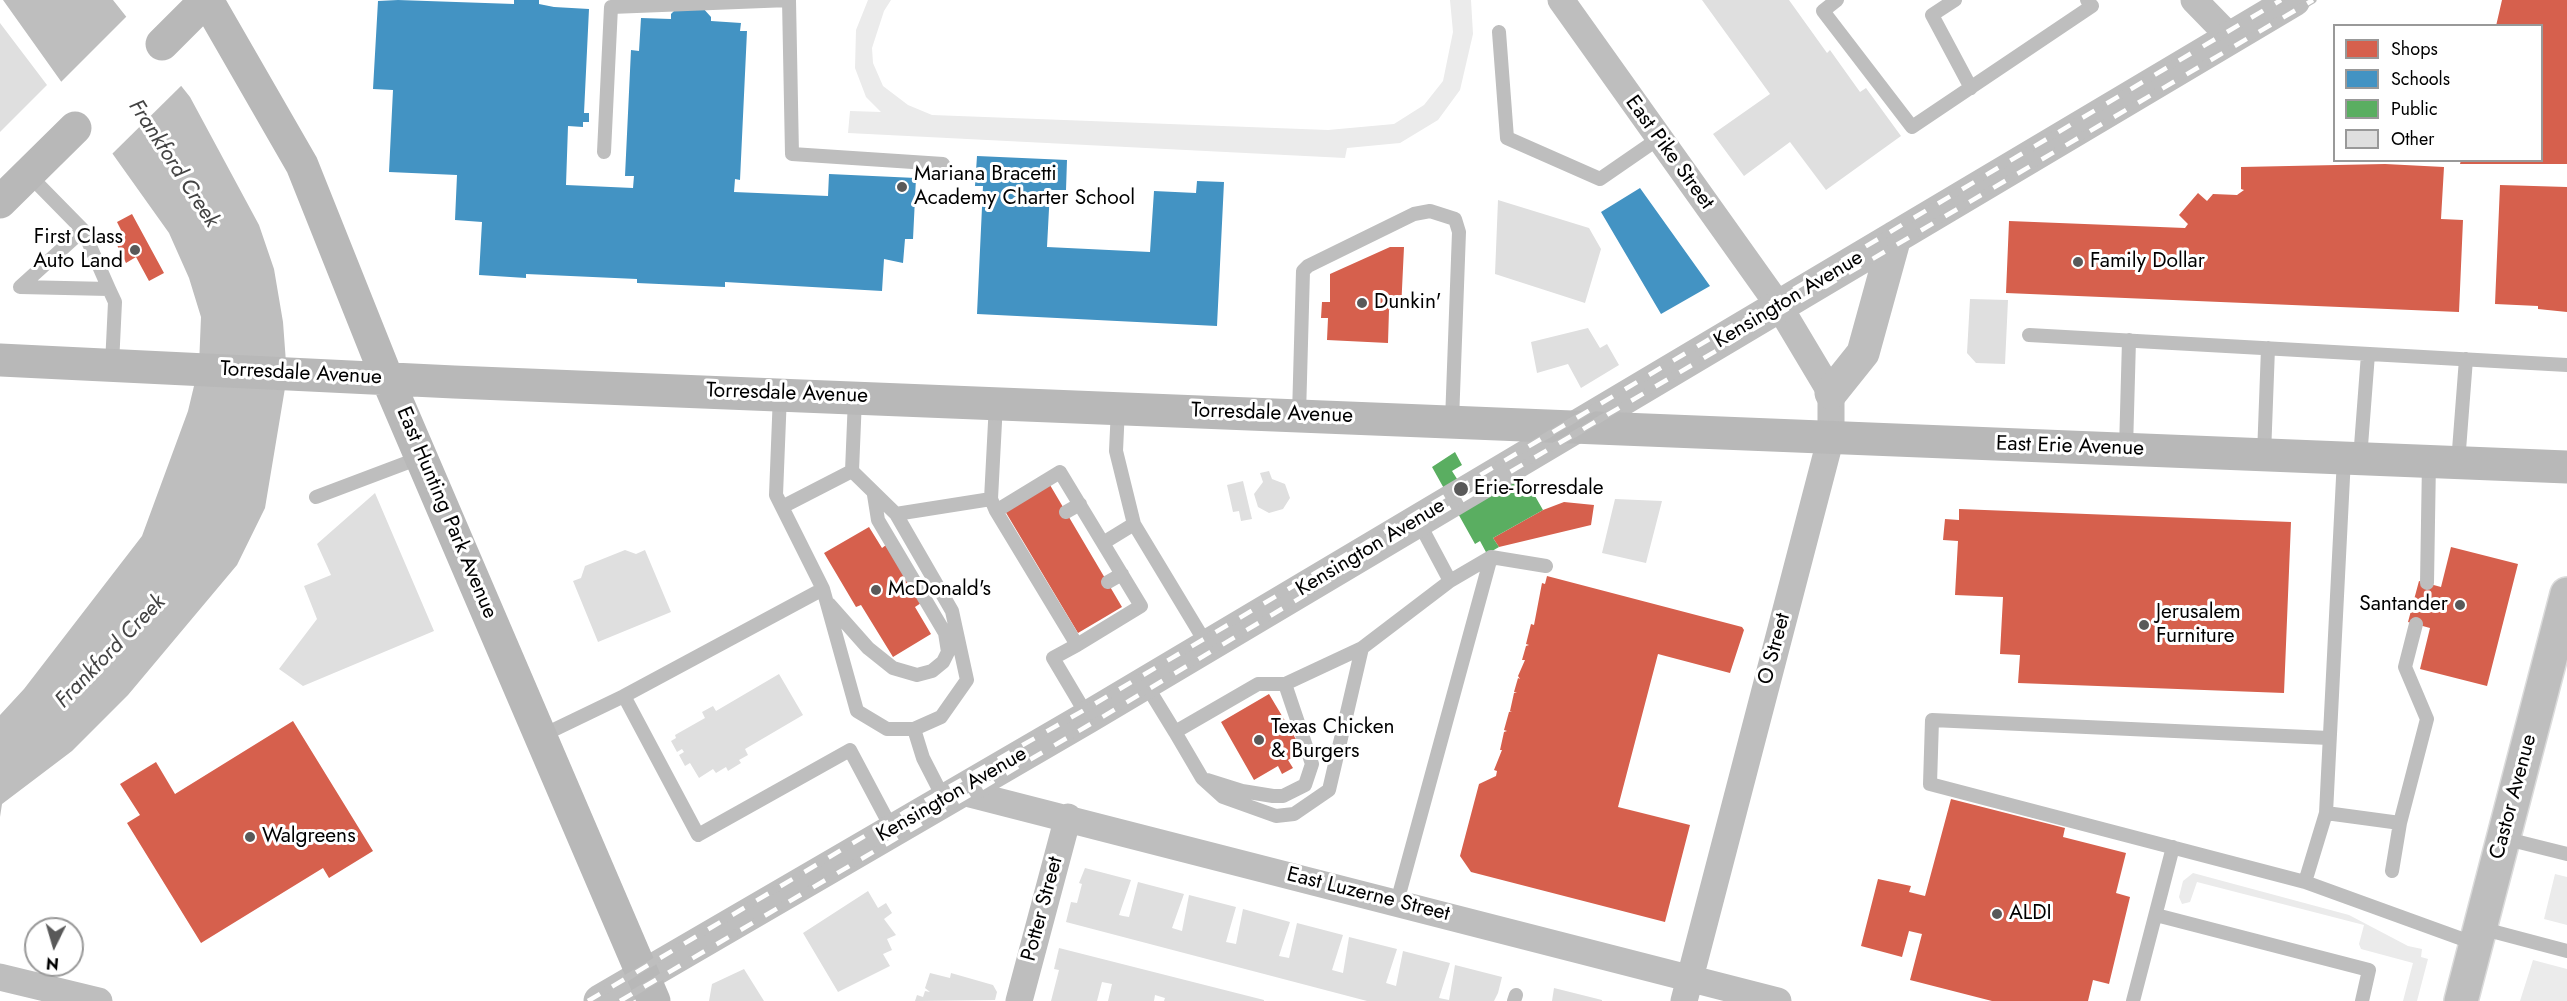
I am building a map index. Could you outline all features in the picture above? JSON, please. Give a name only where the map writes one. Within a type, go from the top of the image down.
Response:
[{"type":"main road","points":[[162,44],[206,0]]},
{"type":"main road","name":"East Hunting Park Avenue","points":[[206,0],[302,165],[387,378],[649,988]]},
{"type":"main road","points":[[0,202],[75,128]]},
{"type":"main road","name":"Torresdale Avenue","points":[[0,360],[1573,427]]},
{"type":"main road","name":"East Erie Avenue","points":[[1573,427],[2567,467]]},
{"type":"street","name":"East Pike Street","points":[[1560,0],[1779,306]]},
{"type":"street","points":[[2194,0],[2231,38]]},
{"type":"street","name":"Kensington Avenue","points":[[600,1001],[649,988],[892,829],[1088,717],[1417,519],[2294,0]]},
{"type":"street","points":[[1779,306],[1831,393],[1863,353],[1895,237]]},
{"type":"street","name":"O Street","points":[[1687,989],[1830,437],[1831,393]]},
{"type":"street","name":"Castor Avenue","points":[[2461,1001],[2567,594]]},
{"type":"street","name":"East Luzerne Street","points":[[951,795],[1068,817],[1397,903],[1687,989],[1778,1001]]},
{"type":"street","name":"Potter Street","points":[[1019,1001],[1068,817]]},
{"type":"street","points":[[0,976],[99,1001]]},
{"type":"lane","points":[[604,152],[611,7],[694,1],[789,0],[792,154],[943,164]]},
{"type":"lane","points":[[1837,0],[1823,11],[1912,127],[2092,6],[2087,0]]},
{"type":"lane","points":[[1955,0],[1932,15],[1971,88]]},
{"type":"lane","points":[[1499,32],[1507,138],[1600,179],[1658,139]]},
{"type":"lane","points":[[28,174],[83,230],[115,302],[112,365]]},
{"type":"lane","points":[[1299,415],[1303,271],[1308,266],[1414,214],[1430,211],[1455,219],[1459,232],[1452,421]]},
{"type":"lane","points":[[83,230],[20,287],[109,289]]},
{"type":"lane","points":[[2029,335],[2567,365]]},
{"type":"lane","points":[[2127,449],[2129,340]]},
{"type":"lane","points":[[2264,455],[2268,348]]},
{"type":"lane","points":[[2305,882],[2326,813],[2352,458],[2368,354]]},
{"type":"lane","points":[[2427,583],[2444,462],[2466,359]]},
{"type":"lane","points":[[780,394],[776,495],[824,595],[857,711],[887,729],[914,729],[942,717],[967,680],[952,611],[896,514],[852,471],[855,397]]},
{"type":"lane","points":[[996,403],[994,505],[1060,610],[1077,645]]},
{"type":"lane","points":[[1118,408],[1116,451],[1134,524],[1207,645]]},
{"type":"lane","points":[[316,497],[422,457]]},
{"type":"lane","points":[[782,507],[852,471]]},
{"type":"lane","points":[[896,514],[994,505],[1060,472],[1141,606],[1053,658],[1088,717]]},
{"type":"lane","points":[[824,595],[868,648],[893,668],[917,675],[932,671],[943,662],[948,652],[945,633],[878,520],[874,495]]},
{"type":"lane","points":[[1066,512],[1080,504]]},
{"type":"lane","points":[[1417,519],[1450,581]]},
{"type":"lane","points":[[1103,543],[1134,524]]},
{"type":"lane","points":[[1397,903],[1491,557]]},
{"type":"lane","points":[[1174,732],[1257,684],[1285,684],[1362,648],[1450,581],[1491,557],[1546,566]]},
{"type":"lane","points":[[1108,582],[1122,574]]},
{"type":"lane","points":[[541,736],[824,595]]},
{"type":"lane","points":[[2392,871],[2400,823],[2427,719],[2405,667],[2416,624]]},
{"type":"lane","points":[[1145,682],[1202,778],[1223,797],[1276,816],[1294,814],[1329,790],[1362,648]]},
{"type":"lane","points":[[1202,778],[1242,791],[1273,796],[1283,796],[1305,785],[1312,764],[1285,684]]},
{"type":"lane","points":[[624,696],[698,835],[850,750],[892,829]]},
{"type":"lane","points":[[2330,738],[1932,720],[1930,784],[2305,882],[2478,936],[2567,951]]},
{"type":"lane","points":[[914,729],[923,758],[951,795]]},
{"type":"lane","points":[[2326,813],[2400,823]]},
{"type":"lane","points":[[2503,838],[2567,854]]},
{"type":"lane","points":[[2133,1001],[2174,848]]},
{"type":"lane","points":[[2156,915],[2369,969],[2362,1001]]},
{"type":"shaded area","points":[[868,0],[891,0],[884,11],[872,48],[873,63],[883,86],[908,105],[932,115],[1328,130],[1394,124],[1424,105],[1443,81],[1453,32],[1450,0],[1471,0],[1473,34],[1460,90],[1438,120],[1400,143],[1347,148],[1345,158],[848,133],[850,111],[881,112],[866,97],[855,68],[856,30]]},
{"type":"shaded area","points":[[2193,873],[2349,915],[2408,946],[2422,949],[2421,957],[2428,959],[2417,1001],[2403,1001],[2413,963],[2361,949],[2359,944],[2364,925],[2197,882],[2190,902],[2182,904],[2179,897],[2183,881]]},
{"type":"shaded area","points":[[2555,874],[2567,877],[2567,925],[2544,919]]},
{"type":"shaded area","points":[[2533,960],[2567,969],[2567,1001],[2520,1001]]},
{"type":"water","name":"Frankford Creek","points":[[3,0],[113,0],[190,97],[259,225],[274,269],[283,322],[287,376],[265,508],[237,565],[128,695],[72,751],[2,804],[0,817],[0,715],[24,689],[142,536],[188,411],[199,365],[201,317],[189,278],[169,233]]},
{"type":"pier","points":[[128,15],[183,84],[111,155],[59,84]]},
{"type":"building: Shops","points":[[2502,0],[2567,0],[2567,164],[2460,164],[2460,162],[2543,162],[2543,24],[2496,24]]},
{"type":"building: Shops","points":[[2385,164],[2444,167],[2441,219],[2463,220],[2459,312],[2006,293],[2009,221],[2185,228],[2188,224],[2179,215],[2198,193],[2207,201],[2213,194],[2237,195],[2244,190],[2241,189],[2241,167]]},
{"type":"building: Shops","points":[[2500,185],[2567,187],[2567,312],[2538,309],[2538,306],[2495,304]]},
{"type":"building: Shops","name":"First Class Auto Land","points":[[132,214],[164,273],[149,281],[136,257],[126,263],[116,243],[125,238],[117,222]]},
{"type":"building: Shops","points":[[1390,247],[1404,247],[1401,310],[1389,310],[1388,343],[1327,340],[1328,318],[1321,318],[1322,302],[1330,302],[1330,274]]},
{"type":"building: Shops","points":[[1050,485],[1122,607],[1078,633],[1005,511]]},
{"type":"building: Shops","points":[[1564,502],[1594,505],[1591,525],[1499,547],[1493,538],[1543,510]]},
{"type":"building: Shops","name":"Jerusalem Furniture","points":[[1959,509],[2291,522],[2284,693],[2018,683],[2020,655],[2000,654],[2003,597],[1955,595],[1958,541],[1943,540],[1945,519],[1959,520]]},
{"type":"building: Shops","points":[[869,527],[882,548],[886,545],[921,603],[915,607],[931,634],[893,657],[861,605],[856,607],[824,553]]},
{"type":"building: Shops","name":"Santander","points":[[2451,547],[2518,564],[2487,686],[2420,669],[2430,628],[2408,622],[2419,581],[2441,587]]},
{"type":"building: Shops","points":[[1547,576],[1742,627],[1744,630],[1730,673],[1658,654],[1618,807],[1690,825],[1665,922],[1471,872],[1460,856],[1479,784],[1496,776],[1497,771],[1494,770],[1502,750],[1500,750],[1504,732],[1507,731],[1504,730],[1509,712],[1512,711],[1510,711],[1514,693],[1517,693],[1514,692],[1525,660],[1522,660],[1526,646],[1529,645],[1526,644],[1531,624],[1534,625],[1542,583],[1545,584]]},
{"type":"building: Shops","points":[[1269,694],[1303,751],[1288,760],[1293,768],[1282,774],[1278,766],[1254,780],[1221,722]]},
{"type":"building: Shops","name":"Walgreens","points":[[293,721],[373,851],[329,878],[323,868],[201,943],[127,823],[140,815],[120,784],[156,762],[175,794]]},
{"type":"building: Shops","name":"ALDI","points":[[1951,799],[2065,828],[2063,837],[2126,853],[2116,893],[2130,897],[2109,984],[2093,980],[2088,1001],[1992,1001],[1910,980],[1922,934],[1909,931],[1902,957],[1861,946],[1878,879],[1911,886],[1909,892],[1925,896]]},
{"type":"building: Schools","points":[[514,0],[539,0],[539,4],[554,7],[589,9],[584,113],[589,113],[589,122],[583,122],[583,127],[568,126],[566,185],[633,188],[634,176],[625,176],[631,50],[639,51],[641,18],[671,19],[671,14],[679,6],[702,7],[711,17],[711,21],[741,23],[740,31],[747,31],[740,180],[735,179],[734,192],[828,196],[829,174],[916,178],[913,239],[905,239],[903,263],[884,259],[882,291],[725,282],[725,287],[637,283],[637,279],[526,274],[526,278],[479,275],[482,222],[455,220],[457,175],[389,172],[393,90],[373,89],[378,1],[514,4]]},
{"type":"building: Schools","points":[[977,156],[1067,160],[1066,190],[1050,190],[1047,247],[1150,252],[1154,191],[1196,193],[1197,181],[1224,182],[1217,326],[977,314],[983,186],[975,186]]},
{"type":"building: Schools","points":[[1640,188],[1710,286],[1661,314],[1601,212]]},
{"type":"building: Public","points":[[1455,452],[1462,465],[1452,471],[1473,504],[1523,475],[1543,510],[1493,538],[1499,547],[1487,554],[1480,541],[1475,544],[1432,467]]},
{"type":"building: Other","points":[[1702,0],[1789,0],[1827,53],[1830,50],[1860,92],[1866,88],[1901,136],[1826,190],[1790,142],[1744,176],[1713,134],[1770,94]]},
{"type":"building: Other","points":[[0,23],[47,85],[0,132]]},
{"type":"building: Other","points":[[1498,200],[1589,228],[1601,249],[1585,303],[1495,274]]},
{"type":"building: Other","points":[[1970,299],[2008,300],[2005,364],[1976,363],[1967,353]]},
{"type":"building: Other","points":[[1588,328],[1600,348],[1607,344],[1619,365],[1581,388],[1568,364],[1537,373],[1531,342]]},
{"type":"building: Other","points":[[1269,471],[1272,479],[1285,484],[1290,498],[1283,509],[1269,513],[1258,507],[1254,494],[1263,482],[1260,473]]},
{"type":"building: Other","points":[[1243,481],[1252,519],[1241,521],[1239,511],[1233,512],[1227,485]]},
{"type":"building: Other","points":[[375,493],[434,631],[303,686],[279,669],[317,619],[304,586],[331,575],[317,544]]},
{"type":"building: Other","points":[[1615,499],[1662,501],[1646,563],[1602,553]]},
{"type":"building: Other","points":[[625,550],[636,554],[645,550],[671,612],[598,642],[573,581],[581,578],[585,566]]},
{"type":"building: Other","points":[[779,674],[803,715],[745,749],[748,755],[739,760],[741,763],[728,771],[726,767],[716,773],[713,769],[699,778],[690,763],[685,766],[679,755],[684,752],[682,749],[677,752],[671,741],[676,738],[675,735],[705,718],[702,712],[713,706],[716,711]]},
{"type":"building: Other","points":[[1085,868],[1131,880],[1119,915],[1129,917],[1138,882],[1184,894],[1172,928],[1182,931],[1189,895],[1236,907],[1226,942],[1236,944],[1243,909],[1290,922],[1279,956],[1289,958],[1297,923],[1343,935],[1332,970],[1343,973],[1349,937],[1397,949],[1386,983],[1396,986],[1403,951],[1450,963],[1439,998],[1449,1000],[1455,965],[1502,977],[1498,993],[1494,1001],[1367,1001],[1066,922],[1071,902],[1077,903],[1082,884],[1079,883]]},
{"type":"building: Other","points":[[868,891],[878,908],[886,903],[892,913],[884,919],[896,935],[887,939],[892,950],[883,954],[890,966],[838,992],[803,933]]},
{"type":"building: Other","points":[[1059,948],[1264,1001],[1164,1001],[1165,998],[1155,995],[1154,1001],[1108,1001],[1112,984],[1102,982],[1097,1001],[1051,1001],[1059,970],[1054,969]]},
{"type":"building: Other","points":[[744,969],[764,1001],[709,1001],[712,984]]},
{"type":"building: Other","points":[[930,973],[950,978],[951,973],[993,985],[997,992],[995,1000],[915,1001],[917,995],[923,997],[925,991],[930,992],[925,988]]},
{"type":"building: Other","points":[[1554,988],[1602,1000],[1602,1001],[1552,1001]]},
{"type":"railway","points":[[588,1001],[905,812],[1086,709],[2281,0]]},
{"type":"railway","points":[[620,1001],[1094,722],[1476,492],[2313,0]]},
{"type":"place","name":"Mariana Bracetti Academy Charter School","points":[[902,187]]},
{"type":"place","name":"First Class Auto Land","points":[[135,250]]},
{"type":"place","name":"Family Dollar","points":[[2078,262]]},
{"type":"place","name":"Dunkin'","points":[[1362,303]]},
{"type":"place","name":"Erie-Torresdale","points":[[1461,489]]},
{"type":"place","name":"McDonald's","points":[[876,590]]},
{"type":"place","name":"Santander","points":[[2460,605]]},
{"type":"place","name":"Jerusalem Furniture","points":[[2144,625]]},
{"type":"place","name":"Texas Chicken & Burgers","points":[[1259,740]]},
{"type":"place","name":"Walgreens","points":[[250,837]]},
{"type":"place","name":"ALDI","points":[[1997,914]]}]
